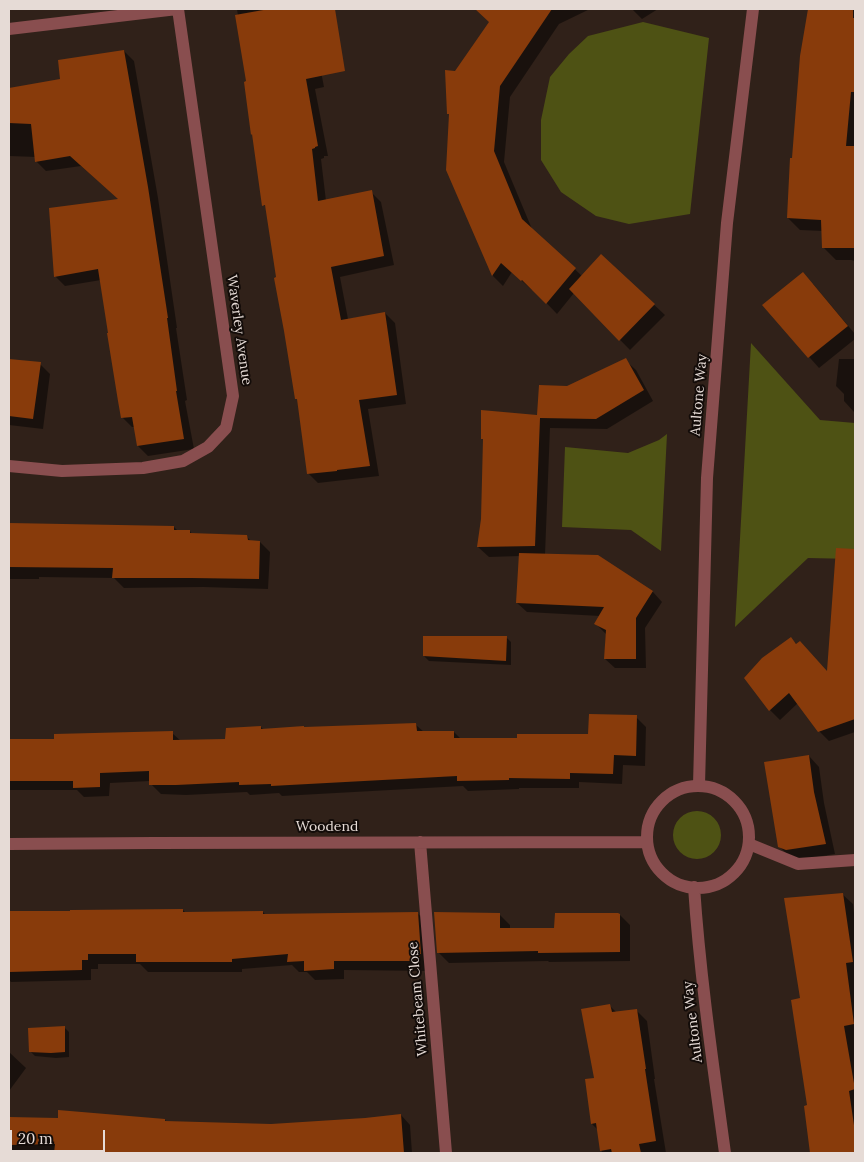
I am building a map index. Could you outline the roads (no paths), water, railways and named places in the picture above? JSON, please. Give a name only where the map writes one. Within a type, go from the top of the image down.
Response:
[{"type":"street","points":[[9,29],[177,9]]},
{"type":"street","name":"Waverley Avenue","points":[[9,466],[62,471],[143,468],[183,461],[208,447],[226,428],[234,396],[177,9]]},
{"type":"street","name":"Aultone Way","points":[[698,786],[707,478],[728,223],[753,9]]},
{"type":"street","points":[[698,786],[715,788],[730,797],[742,810],[748,827],[749,844],[744,860],[734,873],[721,883],[689,888],[673,882],[660,872],[650,858],[646,842],[648,824],[655,809],[666,796],[682,788],[698,786]]},
{"type":"street","name":"Woodend","points":[[9,844],[154,842],[646,842]]},
{"type":"street","name":"Whitebeam Close","points":[[420,842],[446,1153]]},
{"type":"street","points":[[749,844],[798,864],[855,860]]},
{"type":"street","name":"Aultone Way","points":[[694,887],[696,924],[725,1153]]}]
